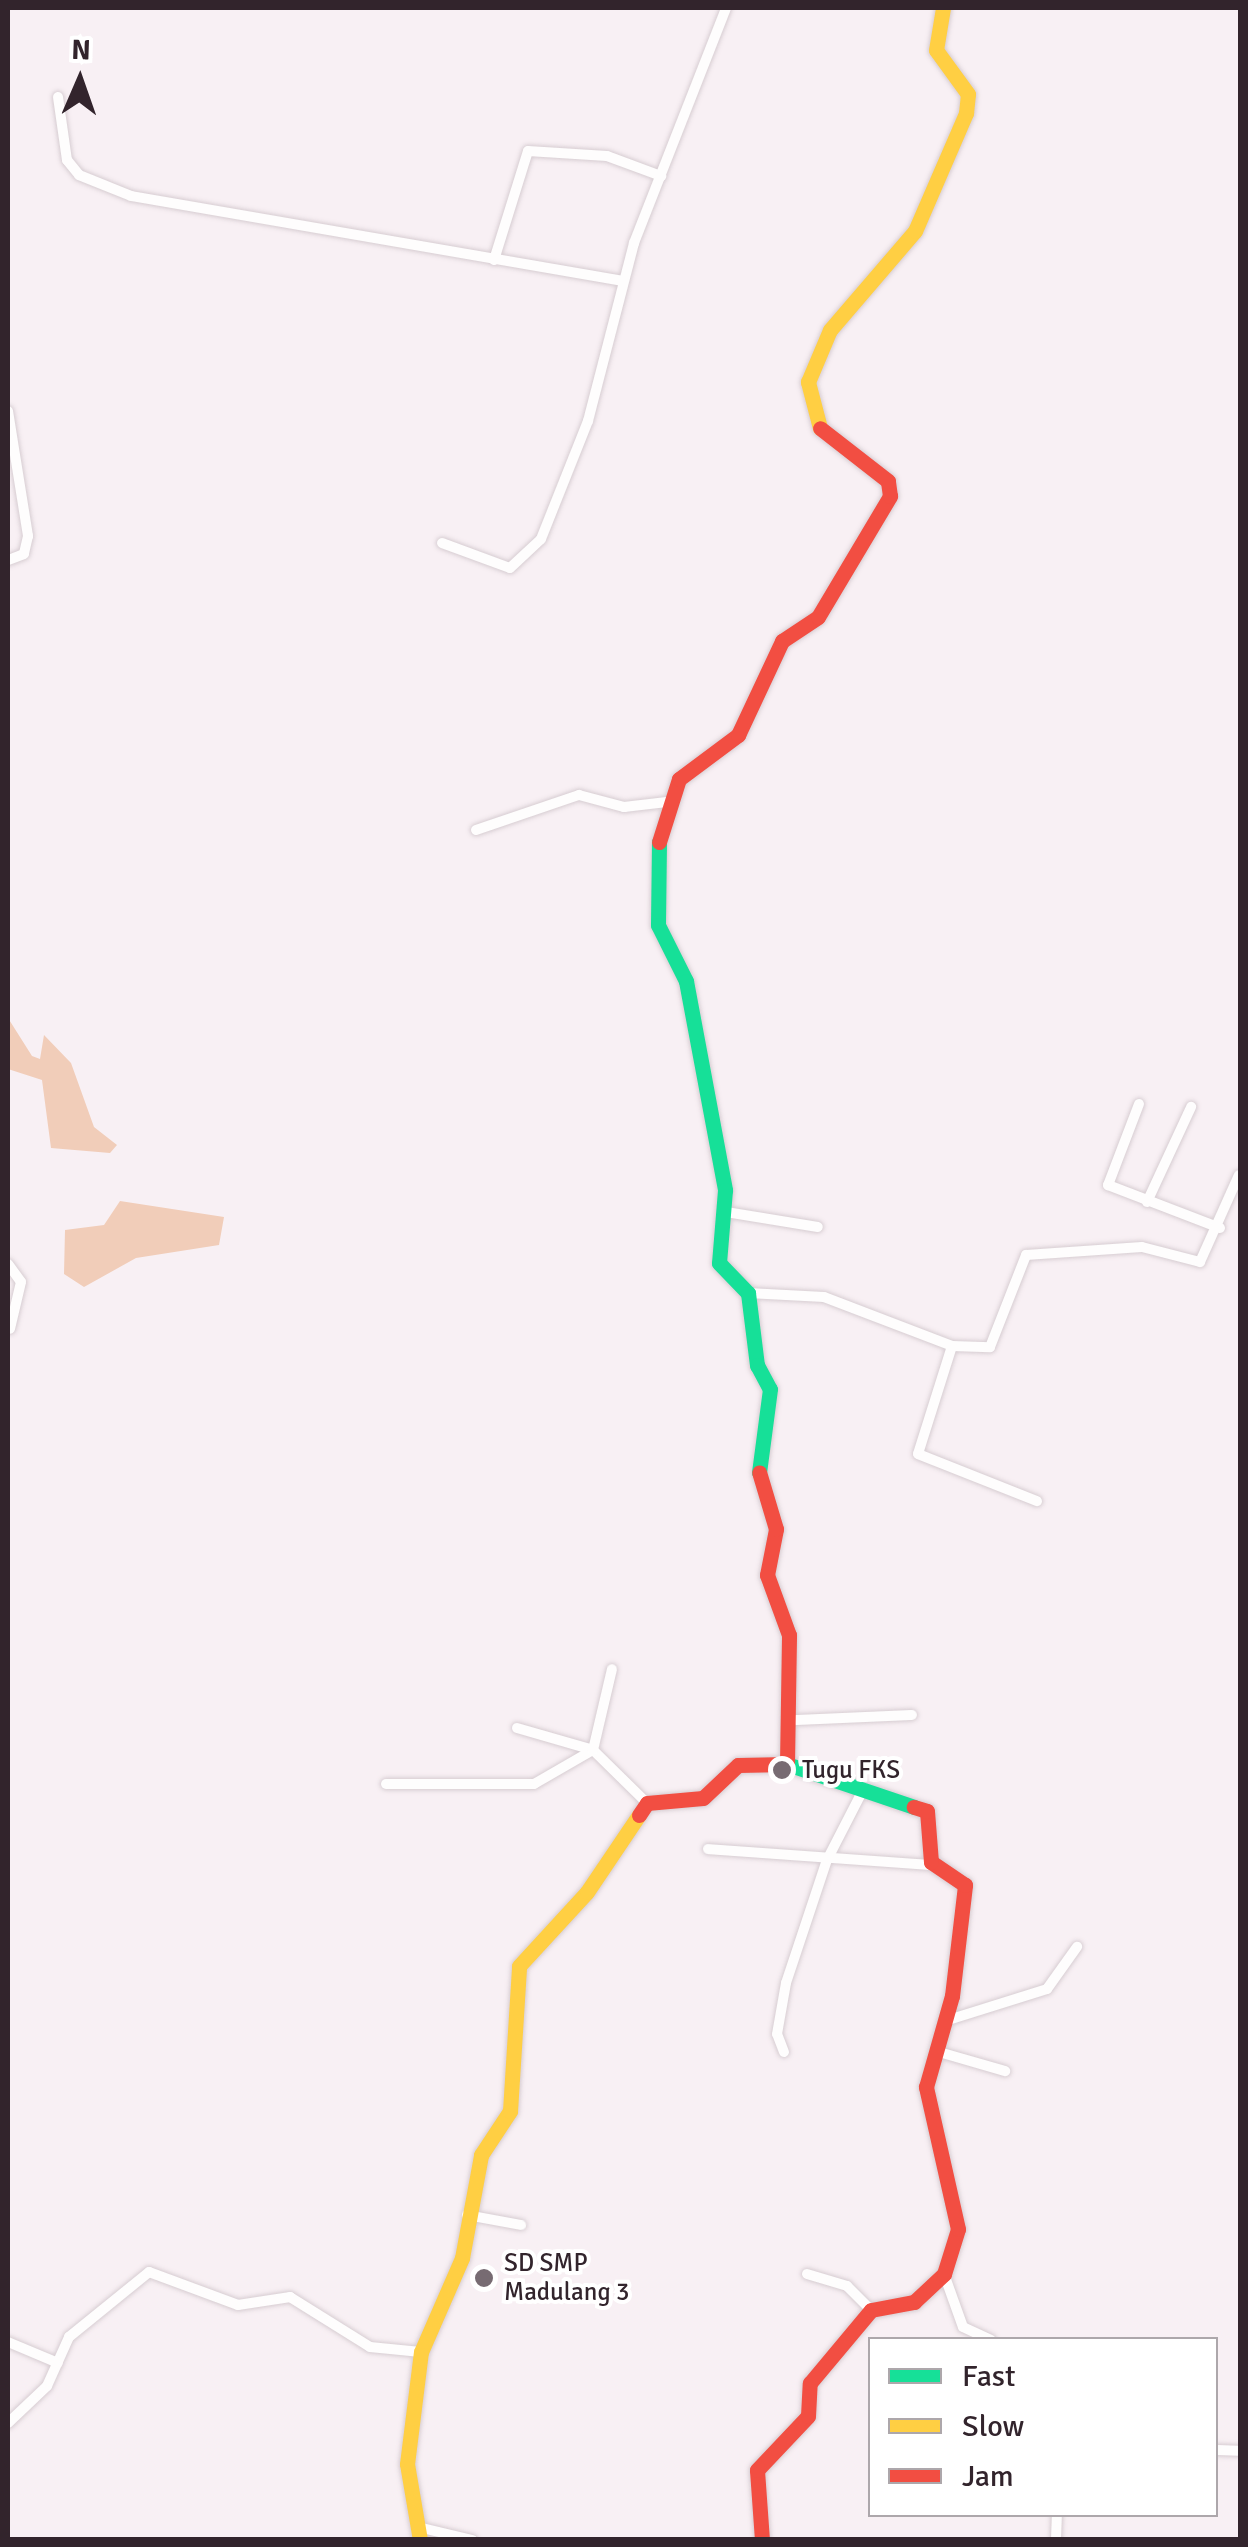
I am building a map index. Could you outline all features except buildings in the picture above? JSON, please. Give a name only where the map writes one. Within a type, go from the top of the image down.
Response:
[{"type":"street","points":[[442,543],[498,566],[529,558],[583,436],[624,281],[726,8]]},
{"type":"street","points":[[787,1764],[796,1720],[788,1634],[767,1576],[776,1529],[758,1480],[770,1389],[757,1366],[748,1293],[719,1262],[726,1212],[686,981],[658,925],[667,802],[678,778],[738,735],[782,641],[818,617],[890,496],[888,481],[820,427],[808,382],[830,330],[915,231],[966,113],[968,94],[936,50],[942,8]]},
{"type":"street","points":[[58,97],[68,160],[92,182],[494,260],[624,281]]},
{"type":"street","points":[[494,260],[528,151],[607,156],[662,176]]},
{"type":"street","points":[[8,411],[28,536],[24,554],[8,560]]},
{"type":"street","points":[[476,830],[579,795],[624,806],[667,802]]},
{"type":"street","points":[[1139,1104],[1106,1176],[1113,1190],[1220,1228]]},
{"type":"street","points":[[1147,1202],[1190,1106]]},
{"type":"street","points":[[748,1293],[840,1300],[952,1346],[996,1342],[1032,1253],[1142,1247],[1194,1262],[1220,1228],[1238,1175]]},
{"type":"street","points":[[726,1212],[818,1226]]},
{"type":"street","points":[[8,1264],[22,1282],[10,1329]]},
{"type":"street","points":[[952,1346],[918,1454],[1037,1501]]},
{"type":"street","points":[[386,1784],[503,1790],[534,1784],[594,1750],[612,1669]]},
{"type":"street","points":[[796,1720],[912,1716]]},
{"type":"street","points":[[517,1728],[594,1750],[647,1803]]},
{"type":"street","points":[[647,1803],[703,1798],[738,1765],[787,1764],[931,1814],[932,1864]]},
{"type":"street","points":[[784,2052],[779,2008],[827,1860],[864,1788]]},
{"type":"street","points":[[472,2540],[419,2533],[407,2464],[422,2352],[462,2258],[466,2215],[481,2154],[510,2111],[510,1998],[519,1966],[587,1892],[647,1803]]},
{"type":"street","points":[[708,1849],[827,1860],[932,1864],[966,1889],[940,2052],[927,2107],[958,2229],[944,2274],[914,2302],[871,2310],[810,2382],[808,2416],[757,2470],[762,2540]]},
{"type":"street","points":[[945,2021],[1047,1989],[1077,1947]]},
{"type":"street","points":[[940,2052],[1005,2071]]},
{"type":"street","points":[[466,2215],[520,2225]]},
{"type":"street","points":[[8,2423],[58,2362],[70,2337],[149,2272],[238,2305],[290,2297],[370,2346],[422,2352]]},
{"type":"street","points":[[807,2274],[847,2286],[871,2310]]},
{"type":"street","points":[[944,2274],[964,2327],[985,2337]]},
{"type":"street","points":[[8,2342],[58,2362]]},
{"type":"shaded area","points":[[8,1018],[32,1056],[40,1059],[44,1035],[71,1063],[94,1127],[117,1145],[110,1153],[51,1148],[42,1080],[8,1069]]},
{"type":"shaded area","points":[[120,1201],[224,1217],[219,1245],[136,1258],[84,1287],[64,1274],[65,1230],[104,1225]]},
{"type":"traffic: fast","points":[[659,842],[658,925],[686,981],[725,1190],[719,1263],[748,1293],[757,1365],[770,1389],[759,1472]]},
{"type":"traffic: fast","points":[[787,1764],[914,1807]]},
{"type":"traffic: slow","points":[[820,428],[808,382],[830,330],[915,231],[966,113],[968,94],[936,50],[943,8]]},
{"type":"traffic: slow","points":[[420,2540],[407,2464],[421,2352],[462,2258],[481,2155],[510,2111],[519,1966],[587,1892],[639,1815]]},
{"type":"traffic: jam","points":[[659,842],[679,779],[738,735],[782,641],[818,617],[890,496],[888,481],[820,428]]},
{"type":"traffic: jam","points":[[639,1815],[647,1803],[703,1798],[738,1765],[787,1764],[789,1635],[767,1575],[776,1529],[759,1472]]},
{"type":"traffic: jam","points":[[762,2540],[757,2470],[808,2416],[810,2383],[871,2310],[914,2302],[944,2274],[958,2229],[926,2087],[952,1996],[965,1885],[931,1862],[927,1811],[914,1807]]},
{"type":"place","name":"Tugu FKS","points":[[782,1770]]},
{"type":"place","name":"SD SMP Madulang 3","points":[[484,2278]]}]
